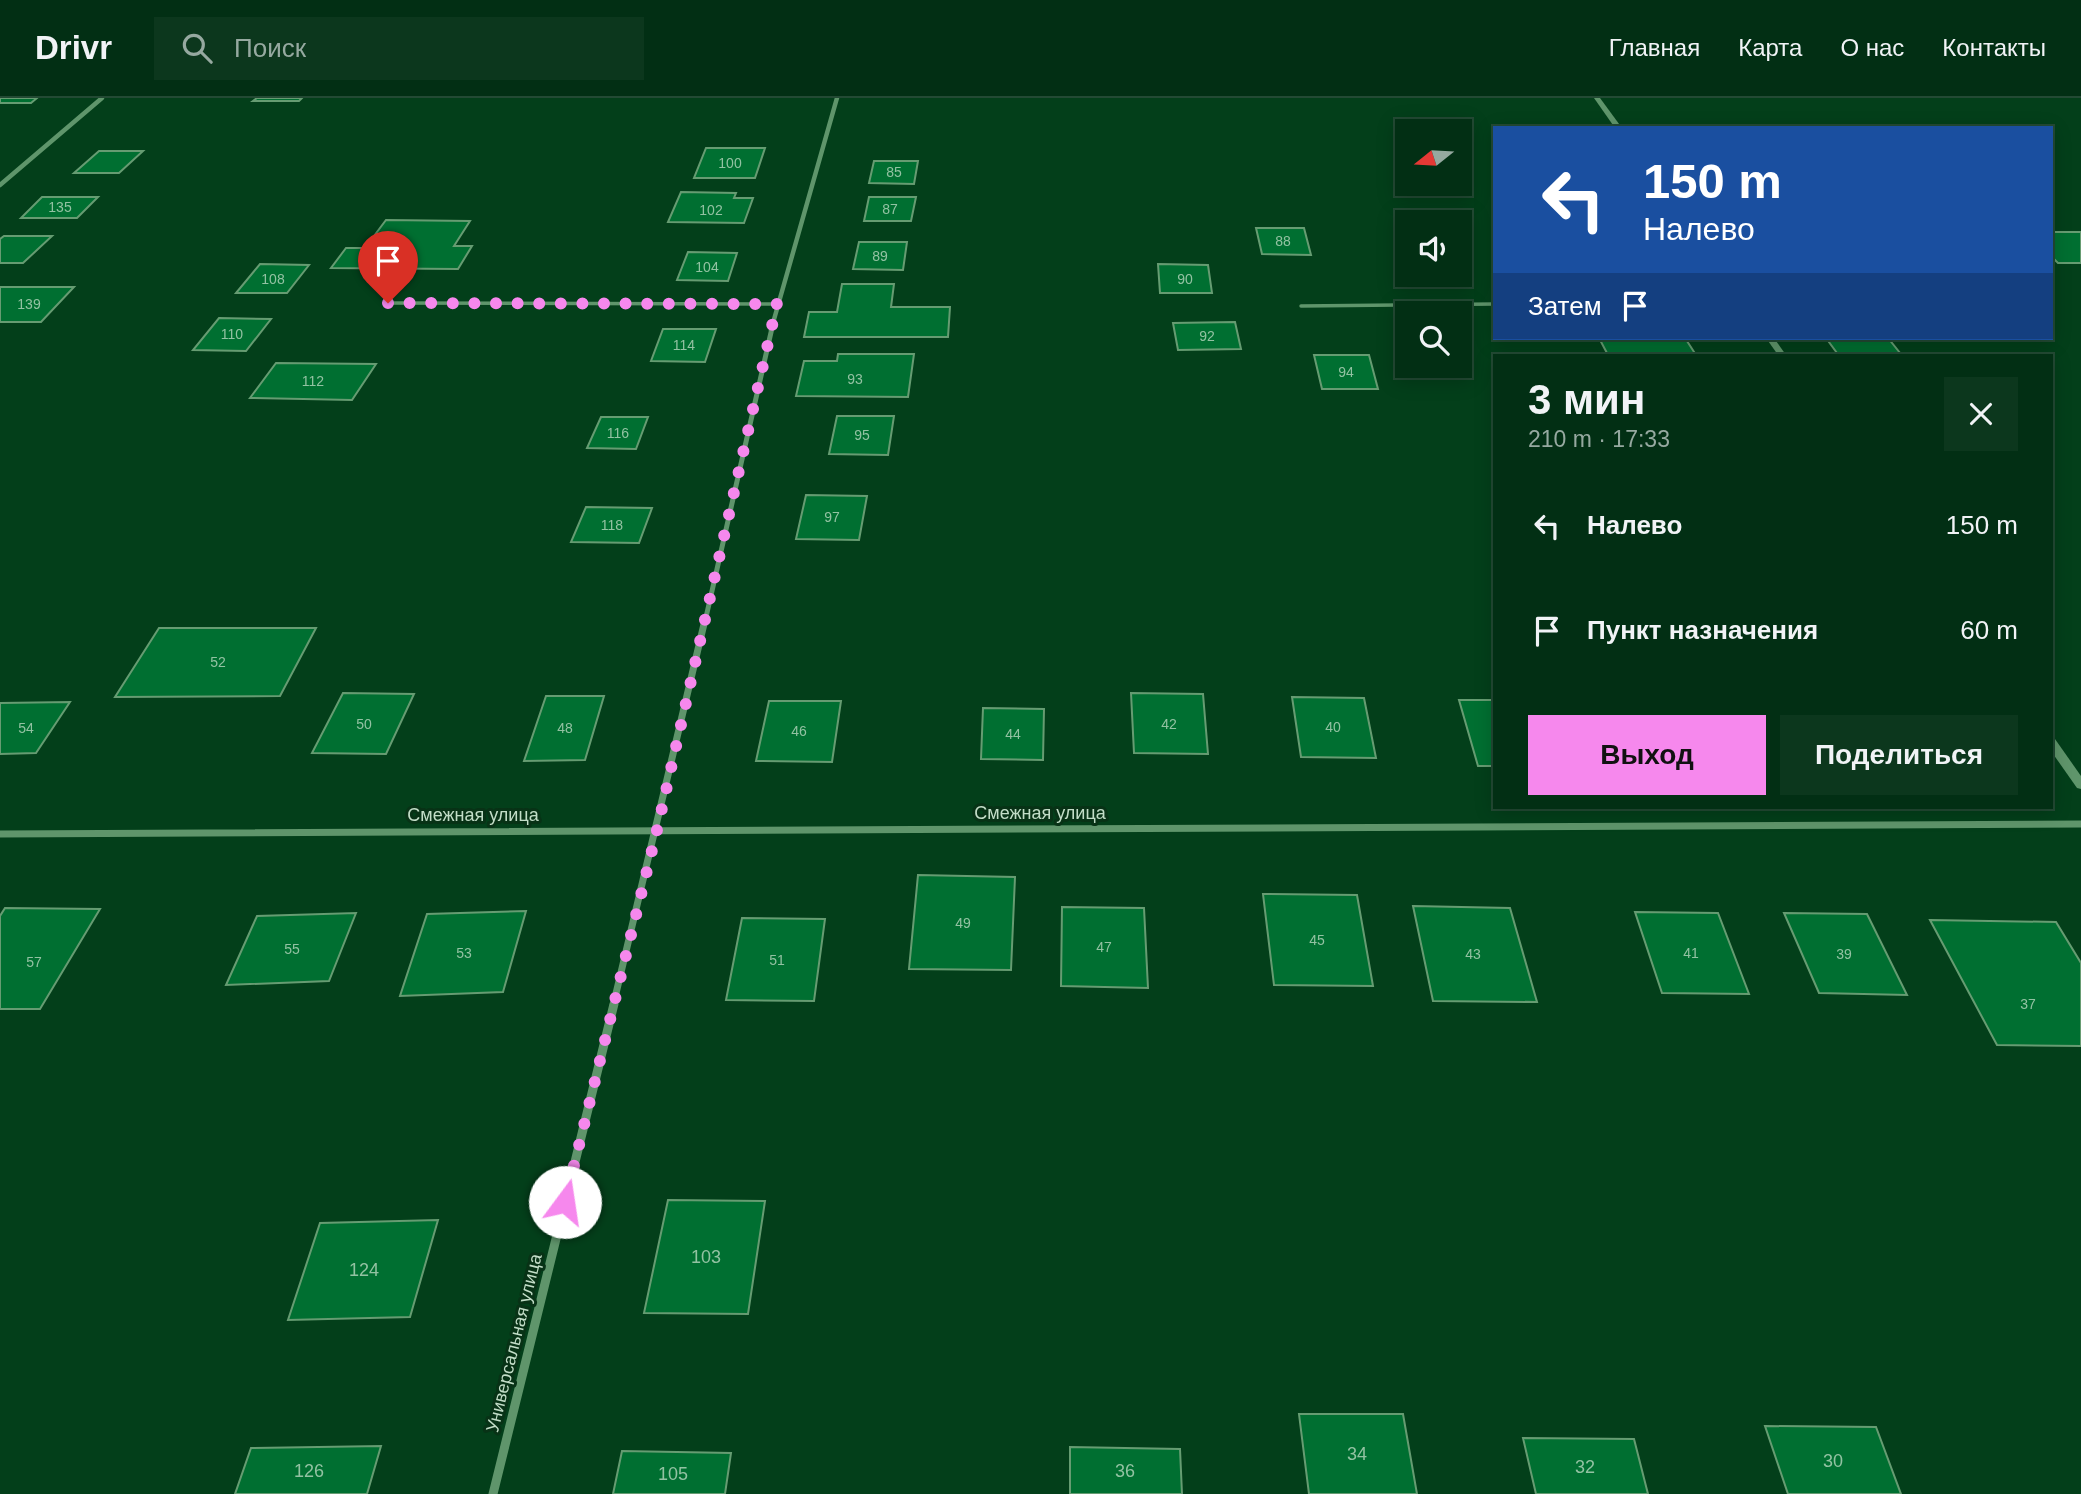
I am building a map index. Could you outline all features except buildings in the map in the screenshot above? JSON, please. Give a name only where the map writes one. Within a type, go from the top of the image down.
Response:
[{"type":"street","points":[[0,186],[102,98]]},
{"type":"street","name":"Универсальная улица","points":[[493,1494],[657,830],[777,304],[837,98]]},
{"type":"street","points":[[1597,98],[1618,126]]},
{"type":"street","points":[[2053,745],[2081,785]]},
{"type":"street","name":"Смежная улица","points":[[0,834],[2081,824]]},
{"type":"lane","points":[[388,303],[777,304]]},
{"type":"lane","points":[[1301,306],[1493,304]]},
{"type":"route","points":[[388,303],[777,304],[657,830],[565,1202]]}]
